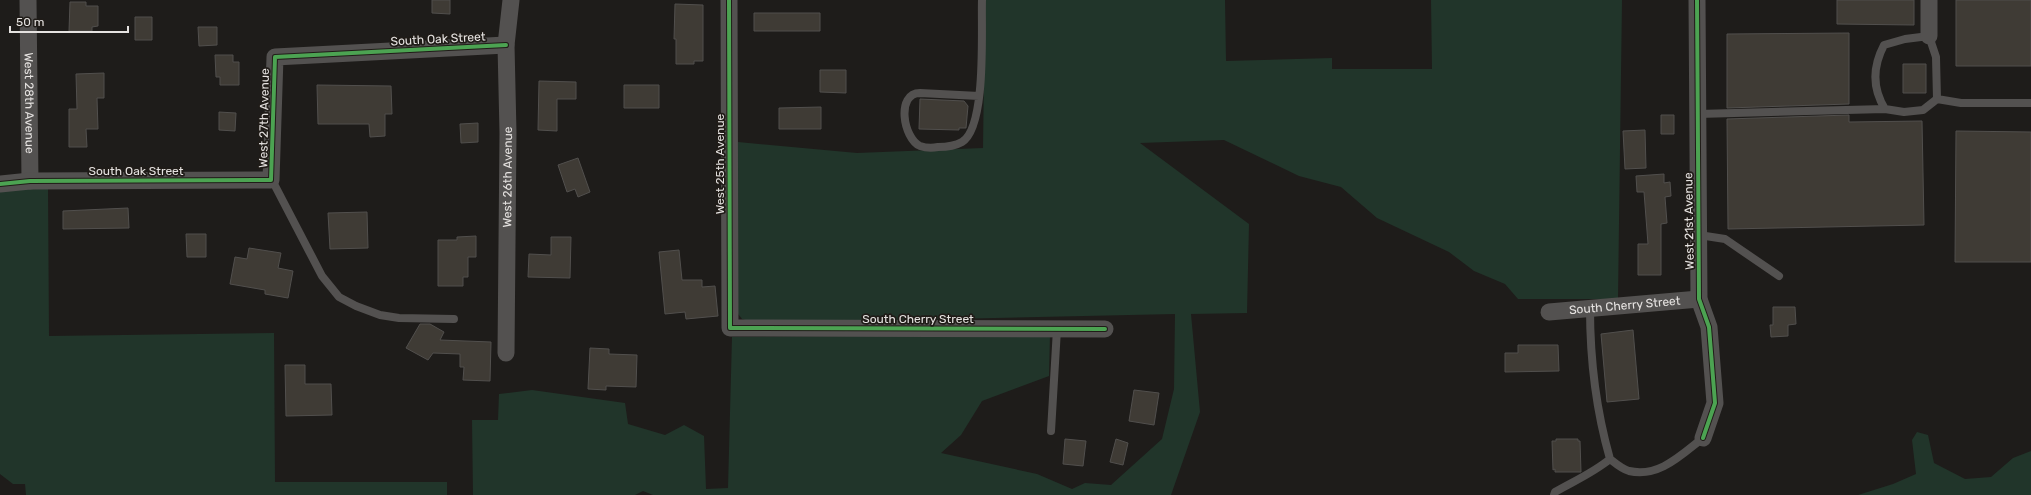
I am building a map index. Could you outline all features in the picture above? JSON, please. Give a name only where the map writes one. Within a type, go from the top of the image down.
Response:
[{"type":"street","name":"West 28th Avenue","points":[[28,0],[30,181]]},
{"type":"street","name":"West 26th Avenue","points":[[506,354],[508,141],[506,45],[511,0]]},
{"type":"street","name":"West 25th Avenue","points":[[729,0],[730,328]]},
{"type":"street","name":"West 21st Avenue","points":[[1697,0],[1699,299],[1709,327],[1716,403],[1703,438]]},
{"type":"street","points":[[1929,0],[1929,36]]},
{"type":"street","name":"South Oak Street","points":[[275,56],[506,45]]},
{"type":"street","name":"West 27th Avenue","points":[[272,180],[275,56]]},
{"type":"street","name":"South Oak Street","points":[[0,184],[30,181],[272,180]]},
{"type":"street","name":"South Cherry Street","points":[[1549,312],[1699,299]]},
{"type":"street","name":"South Cherry Street","points":[[730,328],[1105,329]]},
{"type":"lane","points":[[979,96],[920,93],[912,94],[908,99],[905,110],[905,123],[910,135],[921,146],[931,148],[948,147],[963,141],[969,136],[975,123],[979,96],[982,0]]},
{"type":"lane","points":[[1885,109],[1878,97],[1875,81],[1877,58],[1884,45],[1905,38],[1929,36],[1936,57],[1937,99]]},
{"type":"lane","points":[[1698,114],[1885,109],[1904,112],[1923,110],[1937,99],[1962,103],[2031,103]]},
{"type":"lane","points":[[272,180],[322,276],[339,297],[356,306],[380,315],[399,318],[454,319]]},
{"type":"lane","points":[[1699,235],[1725,239],[1779,276]]},
{"type":"lane","points":[[1590,308],[1590,351],[1600,424],[1610,459],[1628,471],[1650,473],[1674,462],[1703,438]]},
{"type":"lane","points":[[1051,431],[1057,329]]},
{"type":"lane","points":[[1554,495],[1561,488],[1594,472],[1610,459]]},
{"type":"green space","points":[[985,0],[1225,0],[1226,61],[1332,58],[1332,69],[1432,69],[1431,0],[1622,0],[1618,299],[1518,299],[1505,284],[1474,271],[1449,252],[1377,218],[1341,187],[1299,176],[1224,140],[1140,143],[1249,224],[1247,313],[1191,314],[1200,412],[1171,495],[653,495],[643,491],[635,495],[473,495],[472,420],[498,420],[499,394],[532,390],[625,403],[628,424],[665,435],[684,425],[704,436],[706,489],[728,488],[732,337],[1050,335],[1049,376],[982,401],[961,435],[941,453],[1037,474],[1072,489],[1085,483],[1111,485],[1162,439],[1174,389],[1175,314],[757,323],[742,319],[735,310],[738,142],[857,153],[983,148]]},
{"type":"green space","points":[[0,187],[48,188],[49,336],[274,333],[275,482],[447,482],[447,495],[26,495],[25,484],[13,484],[0,474]]},
{"type":"green space","points":[[1917,432],[1928,435],[1934,463],[1965,479],[1991,477],[2013,458],[2031,451],[2031,495],[1858,495],[1893,484],[1916,474],[1912,440]]},
{"type":"building","points":[[432,0],[450,0],[450,14],[432,13]]},
{"type":"building","points":[[1837,0],[1914,0],[1914,25],[1837,24]]},
{"type":"building","points":[[1956,0],[2031,0],[2031,66],[1956,66]]},
{"type":"building","points":[[70,2],[86,2],[86,6],[98,6],[98,26],[92,27],[92,31],[69,31]]},
{"type":"building","points":[[675,4],[703,5],[703,61],[694,61],[694,64],[676,64],[676,39],[674,39]]},
{"type":"building","points":[[754,13],[820,13],[820,31],[754,31]]},
{"type":"building","points":[[135,17],[152,17],[152,40],[135,40]]},
{"type":"building","points":[[198,27],[217,27],[217,45],[199,46]]},
{"type":"building","points":[[1849,33],[1849,104],[1727,108],[1727,34]]},
{"type":"building","points":[[215,55],[233,55],[233,62],[239,62],[239,85],[220,85],[220,77],[216,77]]},
{"type":"building","points":[[1903,64],[1926,64],[1926,93],[1903,93]]},
{"type":"building","points":[[820,70],[846,70],[846,93],[820,92]]},
{"type":"building","points":[[104,73],[104,98],[97,98],[98,129],[86,129],[87,147],[69,147],[69,109],[77,109],[76,74]]},
{"type":"building","points":[[539,81],[576,82],[576,99],[557,99],[557,131],[538,130]]},
{"type":"building","points":[[317,85],[391,86],[392,114],[385,114],[385,136],[370,137],[369,124],[318,124]]},
{"type":"building","points":[[624,85],[659,85],[659,108],[624,108]]},
{"type":"building","points":[[920,99],[964,101],[968,106],[966,128],[959,128],[959,130],[919,129]]},
{"type":"building","points":[[821,107],[821,129],[779,129],[779,108]]},
{"type":"building","points":[[219,112],[236,113],[235,131],[219,130]]},
{"type":"building","points":[[1661,115],[1674,115],[1674,134],[1661,134]]},
{"type":"building","points":[[1849,115],[1849,122],[1922,121],[1924,225],[1728,229],[1727,119]]},
{"type":"building","points":[[478,123],[478,142],[461,143],[460,124]]},
{"type":"building","points":[[1645,130],[1646,168],[1625,169],[1623,131]]},
{"type":"building","points":[[1956,131],[2031,132],[2031,262],[1955,262]]},
{"type":"building","points":[[578,158],[590,192],[578,197],[575,189],[567,192],[558,165]]},
{"type":"building","points":[[1664,174],[1664,183],[1670,182],[1671,196],[1665,197],[1667,223],[1661,224],[1661,275],[1638,275],[1638,244],[1648,244],[1644,192],[1637,192],[1636,176]]},
{"type":"building","points":[[128,208],[129,228],[63,229],[63,211]]},
{"type":"building","points":[[367,212],[368,248],[330,249],[328,213]]},
{"type":"building","points":[[186,234],[206,234],[206,257],[187,257]]},
{"type":"building","points":[[476,236],[476,257],[468,257],[468,277],[463,277],[463,286],[438,286],[438,240],[457,240],[457,237]]},
{"type":"building","points":[[551,237],[571,237],[570,278],[528,277],[529,254],[551,255]]},
{"type":"building","points":[[249,248],[281,253],[278,268],[293,271],[288,298],[265,294],[265,290],[230,284],[235,257],[247,259]]},
{"type":"building","points":[[679,250],[682,280],[702,280],[702,287],[715,286],[718,316],[686,319],[685,312],[665,314],[659,252]]},
{"type":"building","points":[[1773,307],[1795,307],[1796,324],[1788,325],[1788,336],[1771,337],[1770,325],[1773,325]]},
{"type":"building","points":[[420,324],[430,324],[444,332],[440,340],[491,342],[490,381],[463,380],[464,367],[460,367],[460,354],[433,353],[428,360],[406,348]]},
{"type":"building","points":[[1633,330],[1639,399],[1607,402],[1601,334]]},
{"type":"building","points":[[1518,345],[1558,345],[1559,371],[1505,372],[1505,353],[1518,353]]},
{"type":"building","points":[[590,348],[609,349],[609,354],[637,355],[636,387],[606,386],[606,390],[588,389]]},
{"type":"building","points":[[285,365],[305,365],[305,384],[331,384],[332,415],[286,416]]},
{"type":"building","points":[[1134,390],[1159,393],[1154,425],[1129,421]]},
{"type":"building","points":[[1065,439],[1086,441],[1083,466],[1063,464]]},
{"type":"building","points":[[1116,439],[1128,443],[1123,465],[1110,462]]},
{"type":"building","points":[[1556,439],[1578,439],[1578,441],[1580,441],[1581,472],[1555,472],[1555,469],[1553,470],[1552,441],[1556,441]]},
{"type":"cycle path","points":[[729,0],[730,328],[1105,329]]},
{"type":"cycle path","points":[[1697,0],[1699,299],[1709,327],[1715,403],[1703,438]]},
{"type":"cycle path","points":[[0,184],[30,181],[271,180],[275,57],[506,45]]}]
